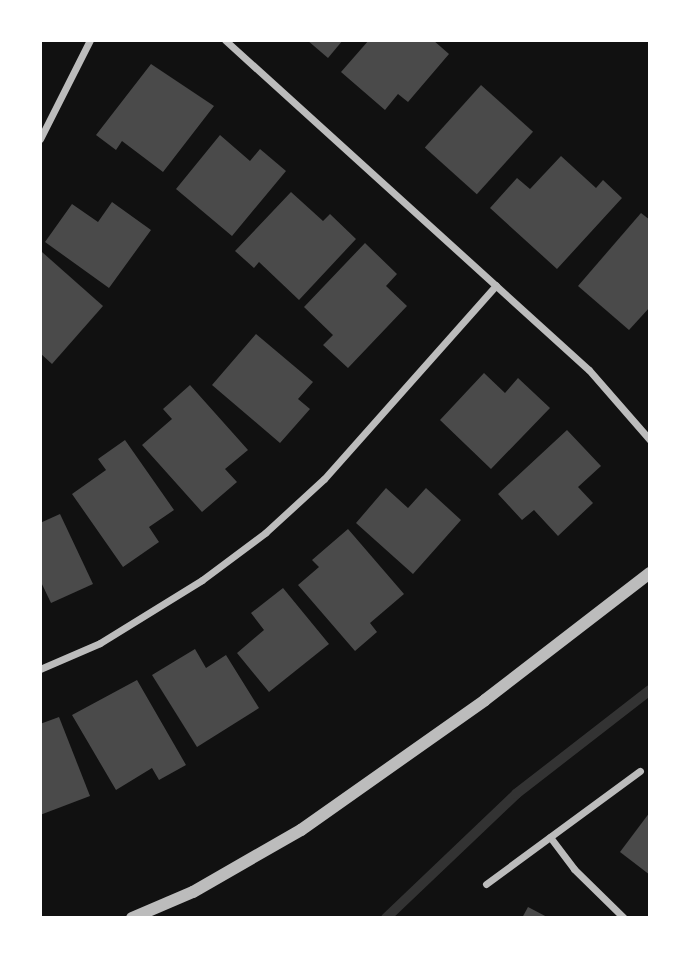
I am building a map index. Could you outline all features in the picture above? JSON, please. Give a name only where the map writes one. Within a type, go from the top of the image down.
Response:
[{"type":"street","points":[[40,139],[90,40]]},
{"type":"street","points":[[225,40],[589,370],[650,440]]},
{"type":"street","points":[[40,669],[100,642],[202,580],[265,533],[324,479],[496,285]]},
{"type":"street","points":[[132,918],[193,892],[301,830],[485,700],[650,573]]},
{"type":"street","points":[[486,884],[640,771]]},
{"type":"street","points":[[550,837],[574,869],[624,918]]},
{"type":"building","points":[[307,40],[343,40],[328,58]]},
{"type":"building","points":[[369,40],[433,40],[449,54],[408,102],[398,94],[385,110],[341,72]]},
{"type":"building","points":[[151,64],[214,106],[163,172],[122,141],[116,150],[96,135]]},
{"type":"building","points":[[481,85],[533,132],[477,194],[425,147]]},
{"type":"building","points":[[220,135],[250,161],[260,149],[286,171],[232,236],[176,189]]},
{"type":"building","points":[[561,156],[596,188],[603,180],[622,198],[557,269],[490,208],[517,178],[530,189]]},
{"type":"building","points":[[291,192],[323,221],[330,214],[356,239],[299,300],[259,262],[254,268],[235,251]]},
{"type":"building","points":[[112,202],[151,230],[109,288],[45,242],[72,204],[98,222]]},
{"type":"building","points":[[641,213],[650,220],[650,307],[629,330],[578,286]]},
{"type":"building","points":[[365,243],[397,274],[386,286],[407,306],[348,368],[323,345],[333,335],[304,307]]},
{"type":"building","points":[[42,252],[103,306],[52,364],[40,353]]},
{"type":"building","points":[[256,334],[313,382],[298,399],[310,409],[280,443],[212,385]]},
{"type":"building","points":[[484,373],[505,393],[518,378],[550,408],[491,469],[440,420]]},
{"type":"building","points":[[190,385],[248,450],[225,469],[237,482],[202,512],[142,445],[172,419],[163,409]]},
{"type":"building","points":[[567,430],[601,466],[578,487],[593,503],[558,536],[534,510],[522,520],[498,494]]},
{"type":"building","points":[[125,440],[174,510],[149,527],[159,542],[123,567],[72,494],[106,470],[98,459]]},
{"type":"building","points":[[386,488],[408,508],[426,488],[461,520],[413,574],[356,523]]},
{"type":"building","points":[[60,514],[93,584],[51,603],[40,580],[40,523]]},
{"type":"building","points":[[348,529],[404,594],[370,623],[377,632],[355,651],[298,585],[319,567],[312,560]]},
{"type":"building","points":[[283,588],[329,644],[269,692],[237,653],[264,630],[251,613]]},
{"type":"building","points":[[195,649],[206,668],[226,655],[259,708],[197,747],[152,675]]},
{"type":"building","points":[[137,680],[186,765],[159,780],[152,768],[116,790],[72,715]]},
{"type":"building","points":[[59,717],[90,796],[40,815],[40,724]]},
{"type":"building","points":[[650,812],[650,875],[620,852]]},
{"type":"building","points":[[528,907],[549,918],[522,918]]},
{"type":"waterway","points":[[386,918],[516,794],[650,690]]}]
